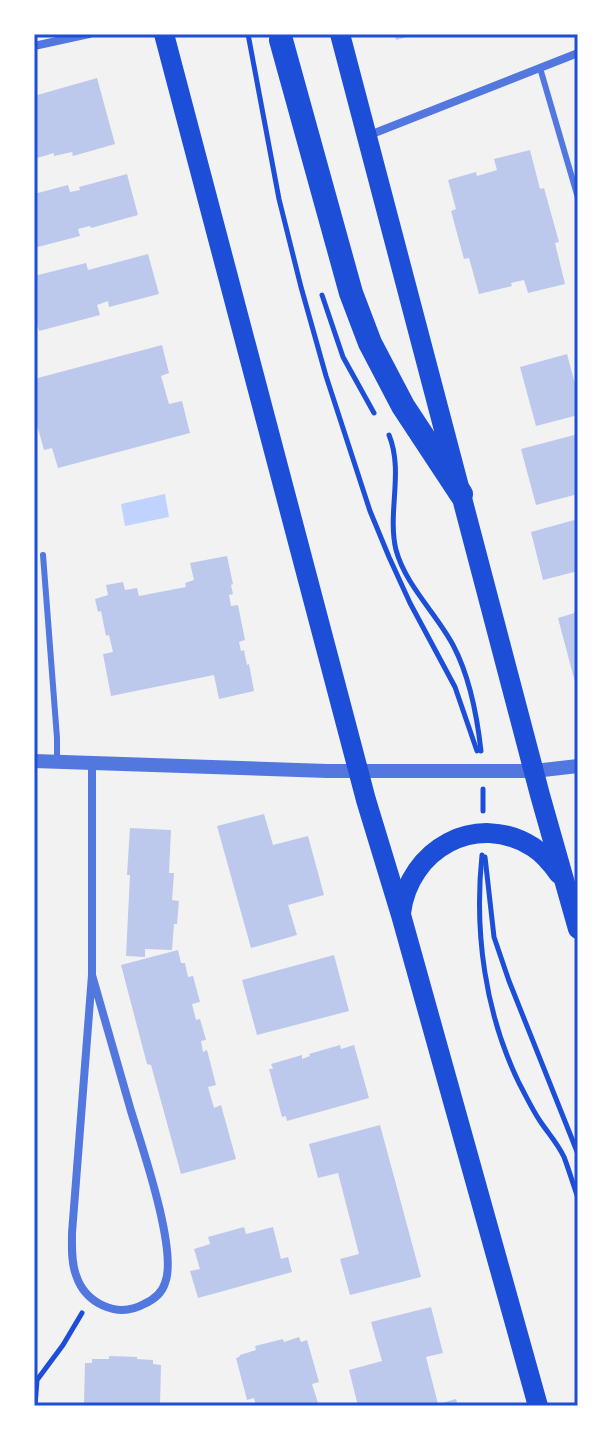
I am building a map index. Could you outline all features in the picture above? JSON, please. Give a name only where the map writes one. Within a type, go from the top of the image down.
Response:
[{"type":"highway","points":[[281,40],[351,293],[370,343],[403,406],[461,494]]},
{"type":"main road","points":[[164,34],[359,771],[538,1406]]},
{"type":"main road","points":[[340,34],[578,929]]},
{"type":"main road","points":[[401,915],[407,888],[416,870],[428,856],[461,837],[498,834],[534,847],[549,860],[568,892]]},
{"type":"street","points":[[34,46],[89,34]]},
{"type":"street","points":[[367,136],[578,53]]},
{"type":"street","points":[[34,761],[359,771],[534,771],[578,766]]},
{"type":"street","points":[[92,764],[92,975],[72,1254],[75,1273],[90,1299],[106,1308],[122,1311],[142,1306],[158,1295],[166,1283],[166,1241],[92,975]]},
{"type":"lane","points":[[540,68],[578,198]]},
{"type":"lane","points":[[43,555],[57,762]]},
{"type":"path","points":[[248,34],[279,199],[331,390],[370,511],[410,603],[455,687],[483,772]]},
{"type":"path","points":[[320,291],[343,357],[381,423]]},
{"type":"path","points":[[387,432],[396,463],[393,509],[397,553],[408,577],[454,646],[475,712],[483,772],[486,870],[494,937],[578,1154]]},
{"type":"path","points":[[484,834],[479,917],[490,1000],[519,1081],[539,1119],[563,1154],[578,1198]]},
{"type":"path","points":[[35,1406],[37,1380],[63,1345],[90,1299]]},
{"type":"water","points":[[165,494],[169,517],[125,526],[121,504]]},
{"type":"building","points":[[394,34],[415,34],[415,35],[396,40]]},
{"type":"building","points":[[97,78],[115,144],[73,156],[72,152],[54,156],[54,153],[37,158],[34,149],[34,96]]},
{"type":"building","points":[[530,150],[559,242],[555,243],[565,284],[528,293],[524,280],[479,294],[469,258],[464,259],[451,211],[456,209],[448,180],[497,170],[494,159]]},
{"type":"building","points":[[127,174],[138,215],[78,229],[80,236],[34,248],[34,194],[68,185],[70,192],[80,190],[79,187]]},
{"type":"building","points":[[148,254],[159,294],[109,307],[108,301],[97,305],[100,315],[39,331],[34,314],[34,276],[86,263],[88,270]]},
{"type":"building","points":[[162,345],[169,373],[161,376],[169,404],[182,401],[190,433],[58,468],[52,448],[44,450],[34,414],[34,379]]},
{"type":"building","points":[[567,354],[578,395],[578,415],[536,426],[520,367]]},
{"type":"building","points":[[578,434],[578,494],[536,505],[521,449]]},
{"type":"building","points":[[578,519],[578,571],[543,580],[531,532]]},
{"type":"building","points":[[227,556],[233,584],[233,594],[229,595],[231,606],[238,605],[245,640],[239,642],[249,664],[254,691],[219,699],[214,675],[111,696],[103,654],[113,652],[95,599],[108,595],[106,585],[123,582],[125,590],[137,588],[139,596],[186,587],[185,583],[194,580],[190,563]]},
{"type":"building","points":[[578,612],[578,690],[577,690],[558,618]]},
{"type":"building","points":[[264,814],[273,845],[308,836],[324,895],[288,905],[297,935],[251,948],[217,826]]},
{"type":"building","points":[[130,828],[171,830],[169,873],[174,873],[172,900],[179,901],[172,950],[145,949],[145,957],[126,956]]},
{"type":"building","points":[[178,950],[188,977],[193,976],[200,1002],[192,1004],[196,1020],[200,1019],[206,1040],[201,1041],[203,1052],[207,1050],[216,1085],[208,1087],[214,1108],[221,1105],[236,1159],[181,1174],[121,965]]},
{"type":"building","points":[[334,955],[349,1011],[257,1035],[242,980]]},
{"type":"building","points":[[340,1045],[341,1049],[354,1045],[369,1098],[287,1121],[286,1116],[282,1117],[269,1069],[273,1069],[271,1064],[302,1055],[302,1059]]},
{"type":"building","points":[[380,1125],[421,1277],[350,1295],[340,1259],[359,1254],[338,1173],[318,1178],[309,1144]]},
{"type":"building","points":[[244,1227],[246,1234],[273,1227],[281,1259],[288,1257],[292,1272],[198,1298],[190,1271],[200,1269],[194,1249],[210,1244],[208,1237]]},
{"type":"building","points":[[431,1307],[443,1353],[426,1357],[438,1404],[456,1399],[458,1406],[358,1406],[349,1370],[382,1361],[371,1322]]},
{"type":"building","points":[[299,1337],[301,1342],[307,1340],[319,1382],[312,1384],[319,1406],[256,1406],[254,1398],[247,1400],[236,1358],[256,1350],[255,1346]]},
{"type":"building","points":[[109,1356],[137,1357],[161,1365],[160,1406],[91,1406],[84,1403],[85,1363],[92,1363],[92,1359],[109,1359]]}]
